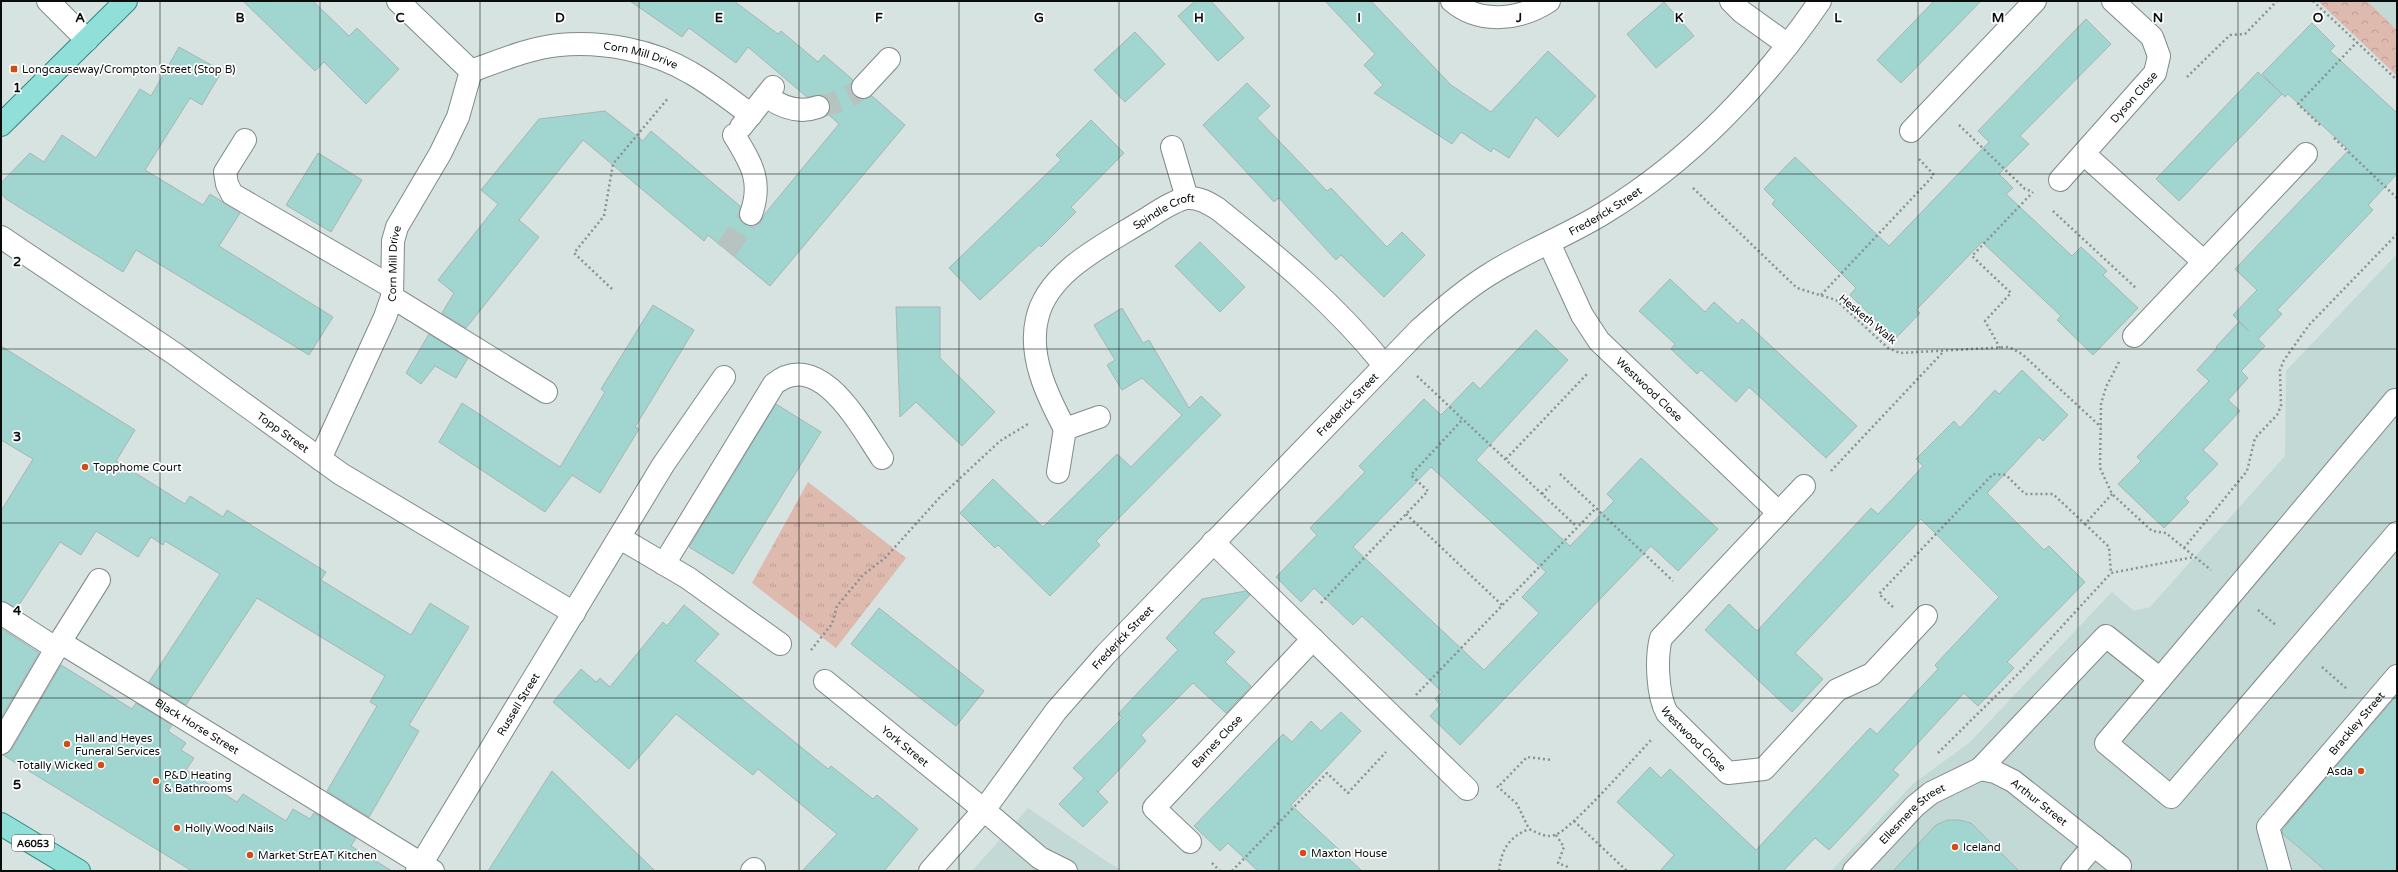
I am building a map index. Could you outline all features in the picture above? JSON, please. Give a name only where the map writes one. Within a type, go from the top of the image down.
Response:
[{"type":"main road","points":[[1,125],[126,1]]},
{"type":"main road","name":"A6053","points":[[1,824],[79,871]]},
{"type":"street","points":[[48,1],[87,40]]},
{"type":"street","points":[[398,1],[471,71]]},
{"type":"street","points":[[1452,1],[1458,6],[1484,17],[1511,17],[1549,1]]},
{"type":"street","points":[[1731,1],[1742,12],[1788,45]]},
{"type":"street","name":"Frederick Street","points":[[930,871],[984,810],[1056,711],[1106,654],[1390,360],[1444,307],[1490,274],[1549,244],[1604,213],[1670,165],[1695,144],[1738,102],[1788,45],[1820,1]]},
{"type":"street","points":[[1911,131],[2035,1]]},
{"type":"street","name":"Dyson Close","points":[[2060,180],[2155,73],[2159,56],[2152,36],[2114,1]]},
{"type":"street","name":"Corn Mill Drive","points":[[320,459],[385,317],[392,292],[393,241],[398,226],[440,154],[458,117],[471,71],[517,55],[558,45],[593,44],[646,55],[690,72],[751,115]]},
{"type":"street","points":[[863,87],[888,59]]},
{"type":"street","points":[[751,214],[757,186],[752,164],[731,139],[770,92],[776,103],[793,109],[818,107]]},
{"type":"street","points":[[245,140],[225,172],[227,184],[232,194],[392,292],[546,392]]},
{"type":"street","points":[[1172,148],[1187,198]]},
{"type":"street","points":[[2084,154],[2204,262]]},
{"type":"street","points":[[2134,336],[2306,154]]},
{"type":"street","name":"Spindle Croft","points":[[1065,429],[1054,409],[1045,387],[1034,343],[1037,318],[1048,295],[1066,272],[1085,256],[1162,209],[1187,198],[1204,201],[1218,209],[1298,274],[1390,360]]},
{"type":"street","name":"Topp Street","points":[[1,237],[182,358],[341,474],[574,613]]},
{"type":"street","name":"Westwood Close","points":[[1549,244],[1582,315],[1599,341],[1779,513]]},
{"type":"street","points":[[664,564],[774,384],[784,376],[800,374],[818,380],[833,390],[844,402],[882,458]]},
{"type":"street","name":"Russell Street","points":[[424,869],[574,613],[663,465],[724,377]]},
{"type":"street","points":[[2397,402],[2395,400],[2106,743],[2171,797],[2397,533]]},
{"type":"street","points":[[1058,472],[1065,429],[1099,417]]},
{"type":"street","name":"Westwood Close","points":[[1804,486],[1661,638],[1658,651],[1662,704],[1672,718],[1728,773],[1764,769],[1837,690],[1872,674],[1920,622]]},
{"type":"street","points":[[620,538],[688,578],[780,644]]},
{"type":"street","points":[[1213,542],[1467,789]]},
{"type":"street","points":[[1,743],[99,580]]},
{"type":"street","name":"Black Horse Street","points":[[1,613],[59,645],[424,869]]},
{"type":"street","name":"Barnes Close","points":[[1190,842],[1154,808],[1306,632]]},
{"type":"street","name":"Ellesmere Street","points":[[1854,871],[1915,806],[1930,794],[1980,769],[2106,636],[2160,679]]},
{"type":"street","name":"Brackley Street","points":[[2280,871],[2268,827],[2397,676]]},
{"type":"street","name":"York Street","points":[[825,681],[984,810],[1040,858],[1066,871]]},
{"type":"street","name":"Arthur Street","points":[[1980,769],[1995,772],[2013,781],[2120,866]]},
{"type":"street","points":[[2072,871],[2094,845]]},
{"type":"path","points":[[2155,73],[2174,91],[2230,35],[2245,34],[2277,1]]},
{"type":"path","points":[[2313,1],[2397,80]]},
{"type":"path","points":[[2321,126],[2298,104],[2357,42]]},
{"type":"path","points":[[612,289],[574,253],[604,216],[613,164],[690,72]]},
{"type":"path","points":[[1821,295],[1934,175],[1914,155],[1911,131]]},
{"type":"path","points":[[2332,137],[2397,198]]},
{"type":"path","name":"Hesketh Walk","points":[[1670,165],[1797,288],[1836,300],[1888,348],[1900,353],[2009,347],[2022,354],[2101,427]]},
{"type":"path","points":[[2000,348],[1985,321],[2011,293],[1972,256],[2033,192]]},
{"type":"path","points":[[2184,548],[2247,472],[2255,438],[2277,414],[2281,406],[2280,370],[2284,360],[2309,325],[2397,234]]},
{"type":"path","points":[[2134,336],[2106,387],[2101,404],[2100,468],[2112,494],[2152,530],[2166,533],[2235,590],[2300,646],[2368,709]]},
{"type":"path","points":[[1506,460],[1609,350]]},
{"type":"path","points":[[1804,486],[1818,472],[1830,472],[1944,350]]},
{"type":"path","points":[[1390,360],[1463,419],[1577,527]]},
{"type":"path","points":[[806,656],[832,624],[837,606],[863,575],[886,557],[942,495],[1000,441],[1054,409]]},
{"type":"path","points":[[1306,632],[1406,514],[1428,491],[1411,475],[1463,419]]},
{"type":"path","points":[[1560,474],[1695,602]]},
{"type":"path","points":[[1920,622],[1879,594],[1993,474],[2006,475],[2025,494],[2053,494],[2109,547],[2111,572]]},
{"type":"path","points":[[1542,494],[1550,486]]},
{"type":"path","points":[[2085,524],[2112,494]]},
{"type":"path","points":[[1232,871],[1327,773],[1348,793],[1401,724],[1502,605],[1596,508]]},
{"type":"path","points":[[1406,514],[1502,605]]},
{"type":"path","points":[[1936,755],[2021,671],[2111,572],[2195,557]]},
{"type":"path","points":[[1500,785],[1517,804],[1529,829],[1545,836],[1556,835],[1574,821],[1672,718]]},
{"type":"path","points":[[1467,789],[1500,785],[1527,757],[1552,760]]},
{"type":"path","points":[[1574,821],[1627,871]]},
{"type":"path","points":[[1499,871],[1502,852],[1509,841],[1529,829]]},
{"type":"path","points":[[1556,835],[1564,847],[1558,863],[1568,867]]},
{"type":"shaded area","points":[[2367,1],[2397,1],[2397,30]]},
{"type":"shaded area","points":[[2397,254],[2397,871],[1831,871],[1913,784],[1969,743],[2112,592],[2134,611],[2150,607],[2285,456],[2286,371]]},
{"type":"shaded area","points":[[1028,808],[1109,863],[1124,871],[972,871]]},
{"type":"green space","points":[[2318,1],[2367,1],[2397,30],[2397,76]]},
{"type":"green space","points":[[808,482],[906,558],[836,648],[752,583]]},
{"type":"building","points":[[243,1],[313,1],[349,36],[357,28],[399,69],[366,104],[324,62],[315,71]]},
{"type":"building","points":[[630,1],[734,1],[778,34],[781,31],[818,62],[824,55],[853,80],[851,90],[855,96],[861,99],[872,96],[905,125],[770,286],[708,235],[704,241],[583,140],[519,220],[539,237],[466,328],[442,313],[454,293],[438,280],[498,204],[481,190],[539,119],[605,111],[643,141],[651,131],[740,206],[739,217],[742,222],[754,226],[760,223],[764,215],[839,124],[828,114],[830,104],[826,98],[821,95],[807,97],[748,47],[736,63],[689,28],[682,37]]},
{"type":"building","points":[[1195,1],[1211,1],[1244,38],[1218,61],[1178,16]]},
{"type":"building","points":[[1325,1],[1371,1],[1451,85],[1491,112],[1548,51],[1596,96],[1558,137],[1536,117],[1509,158],[1493,148],[1491,152],[1461,132],[1452,144],[1374,93],[1383,85],[1364,65],[1375,54]]},
{"type":"building","points":[[1934,1],[1981,1],[1901,83],[1877,60]]},
{"type":"building","points":[[1664,2],[1694,36],[1656,68],[1627,34]]},
{"type":"building","points":[[2086,19],[2111,44],[2020,136],[2029,144],[1999,174],[2013,188],[2006,194],[2072,256],[2081,247],[2107,271],[2103,275],[2138,308],[2093,355],[2057,320],[2061,316],[1982,242],[1916,310],[1920,313],[1895,339],[1850,295],[1856,288],[1772,204],[1775,200],[1764,189],[1795,157],[1889,246],[1989,142],[1978,131]]},
{"type":"building","points":[[2312,23],[2335,46],[2330,51],[2397,113],[2397,174],[2368,205],[2373,210],[2277,310],[2282,314],[2258,339],[2265,346],[2241,371],[2248,378],[2228,400],[2240,411],[2203,450],[2218,464],[2185,498],[2189,502],[2164,528],[2118,484],[2141,461],[2137,457],[2209,381],[2197,370],[2217,348],[2216,347],[2239,322],[2249,331],[2233,315],[2257,290],[2235,269],[2349,150],[2288,94],[2285,97],[2262,74]]},
{"type":"building","points":[[1135,32],[1165,64],[1125,102],[1094,70]]},
{"type":"building","points":[[179,47],[222,71],[202,105],[190,98],[145,170],[203,205],[210,194],[240,213],[219,246],[333,317],[309,355],[136,250],[123,272],[6,199],[1,193],[1,183],[30,153],[44,162],[62,135],[96,158],[140,89],[151,96]]},
{"type":"building","points":[[2258,72],[2282,94],[2179,201],[2156,179]]},
{"type":"building","points":[[1247,83],[1270,106],[1257,118],[1327,191],[1331,188],[1387,247],[1402,232],[1425,255],[1384,297],[1341,255],[1336,260],[1279,198],[1274,202],[1203,125]]},
{"type":"building","points":[[1091,120],[1124,153],[1071,207],[1076,212],[1041,247],[1039,245],[980,300],[949,268],[1061,160],[1056,155]]},
{"type":"building","points":[[318,153],[362,180],[331,232],[286,205]]},
{"type":"building","points":[[1200,242],[1245,287],[1220,312],[1175,266]]},
{"type":"building","points":[[1670,279],[1705,312],[1714,302],[1738,324],[1742,319],[1857,426],[1826,458],[1749,387],[1736,402],[1701,370],[1697,374],[1671,349],[1675,344],[1639,311]]},
{"type":"building","points":[[653,305],[694,330],[635,427],[639,429],[600,493],[572,475],[545,512],[439,442],[462,403],[560,467],[605,392],[601,389]]},
{"type":"building","points":[[896,307],[940,307],[940,358],[995,412],[962,446],[916,402],[900,417]]},
{"type":"building","points":[[1122,308],[1143,343],[1149,340],[1189,408],[1201,396],[1221,415],[1096,541],[1100,545],[1050,596],[998,545],[995,548],[960,513],[993,479],[1043,527],[1117,454],[1131,467],[1182,415],[1142,378],[1122,390],[1107,365],[1115,360],[1094,325]]},
{"type":"building","points":[[1536,330],[1568,360],[1476,460],[1570,546],[1614,501],[1607,494],[1641,458],[1718,529],[1678,571],[1651,546],[1460,745],[1430,716],[1440,705],[1435,699],[1442,692],[1362,616],[1353,625],[1314,588],[1301,602],[1276,577],[1317,535],[1310,528],[1365,472],[1359,466],[1424,399],[1441,415],[1473,382],[1480,389]],"holes":[[[1431,467],[1546,572],[1522,597],[1539,613],[1484,670],[1353,547]]]},
{"type":"building","points":[[429,334],[468,358],[456,378],[435,366],[421,384],[406,373]]},
{"type":"building","points":[[1,346],[135,430],[116,461],[185,504],[190,496],[223,517],[227,510],[326,572],[321,580],[411,635],[430,603],[469,627],[409,725],[419,731],[369,817],[327,791],[377,706],[370,702],[385,676],[257,598],[186,705],[149,682],[220,574],[165,541],[163,545],[151,537],[138,557],[96,531],[81,555],[60,542],[17,608],[1,601],[1,511],[33,459],[1,440]]},
{"type":"building","points":[[2022,370],[2068,415],[2043,441],[2039,437],[1987,493],[2044,550],[2049,546],[2085,582],[2007,662],[2014,668],[1978,706],[1964,693],[1893,770],[1899,775],[1829,850],[1815,838],[1783,871],[1660,871],[1674,855],[1617,802],[1650,767],[1661,778],[1670,769],[1756,850],[1870,728],[1877,734],[1938,669],[1935,665],[1999,597],[1921,519],[1795,653],[1823,679],[1792,712],[1705,630],[1729,604],[1757,631],[1871,508],[1878,514],[1901,490],[1923,466],[1916,459],[1954,421],[1960,428],[1995,390],[1999,394]]},
{"type":"building","points":[[776,404],[821,432],[733,574],[689,547]]},
{"type":"building","points":[[1246,591],[1250,595],[1214,633],[1235,652],[1225,662],[1251,686],[1226,713],[1193,683],[1141,735],[1146,741],[1098,792],[1108,802],[1083,827],[1059,804],[1084,778],[1073,768],[1122,718],[1118,714],[1178,650],[1166,638],[1202,599]]},
{"type":"building","points":[[684,605],[719,634],[695,661],[828,769],[831,766],[873,799],[877,795],[918,829],[884,871],[802,871],[837,834],[758,769],[753,775],[676,714],[629,769],[553,702],[581,669],[596,682],[600,678],[610,687],[663,622],[667,626]]},
{"type":"building","points":[[879,608],[984,691],[956,726],[851,644]]},
{"type":"building","points":[[1,628],[39,653],[1,718]]},
{"type":"building","points":[[61,665],[132,709],[136,703],[172,725],[168,731],[186,743],[181,750],[194,758],[186,770],[237,802],[243,794],[286,821],[293,809],[310,819],[314,813],[356,838],[351,846],[392,871],[192,871],[3,755],[12,749]]},
{"type":"building","name":"Asda","points":[[2397,695],[2397,871],[2326,871],[2283,834],[2282,830]]},
{"type":"building","points":[[1341,712],[1361,731],[1291,805],[1362,871],[1258,871],[1228,843],[1220,851],[1194,826],[1283,734],[1292,742],[1311,721],[1321,731]]},
{"type":"building","points":[[552,771],[655,871],[488,871]]},
{"type":"building","name":"Iceland","points":[[1947,820],[1959,820],[1971,823],[2019,871],[1893,871],[1936,825]]},
{"type":"tunnel","points":[[818,107],[842,100],[863,87]]},
{"type":"tunnel","points":[[726,250],[751,214]]},
{"type":"place","name":"Longcauseway/Crompton Street (Stop B)","points":[[14,69]]},
{"type":"place","name":"Topphome Court","points":[[85,467]]},
{"type":"place","name":"Hall and Heyes Funeral Services","points":[[67,744]]},
{"type":"place","name":"Totally Wicked","points":[[101,765]]},
{"type":"place","name":"Asda","points":[[2361,771]]},
{"type":"place","name":"P&D Heating & Bathrooms","points":[[156,781]]},
{"type":"place","name":"Holly Wood Nails","points":[[177,828]]},
{"type":"place","name":"Iceland","points":[[1955,847]]},
{"type":"place","name":"Maxton House","points":[[1303,853]]},
{"type":"place","name":"Market StrEAT Kitchen","points":[[250,855]]}]
